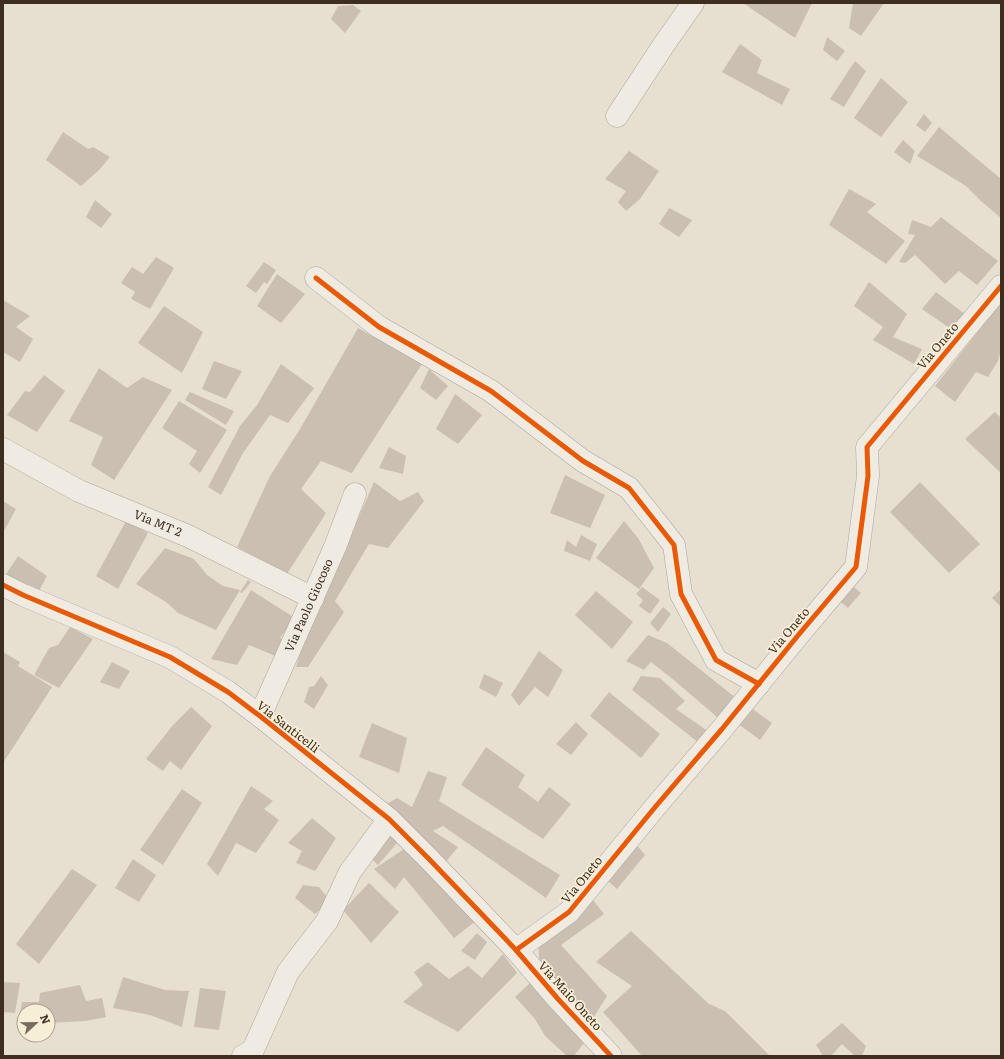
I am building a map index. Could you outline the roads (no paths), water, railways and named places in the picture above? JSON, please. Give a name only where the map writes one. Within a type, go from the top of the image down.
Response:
[{"type":"street","points":[[617,116],[693,3]]},
{"type":"street","points":[[316,278],[379,327],[491,391],[583,461],[629,488],[674,545],[681,594],[716,660],[759,684]]},
{"type":"street","name":"Via Oneto","points":[[516,950],[569,912],[856,567],[868,476],[867,447],[1001,286]]},
{"type":"street","name":"Via MT 2","points":[[3,449],[78,491],[188,536],[313,598]]},
{"type":"street","name":"Via Paolo Giocoso","points":[[260,716],[335,547],[355,494]]},
{"type":"street","name":"Via Santicelli","points":[[3,585],[23,595],[170,657],[228,692],[389,819],[516,950]]},
{"type":"street","points":[[243,1056],[252,1050],[288,972],[327,921],[350,872],[389,819]]},
{"type":"street","name":"Via Maio Oneto","points":[[516,950],[558,999],[611,1056]]}]
